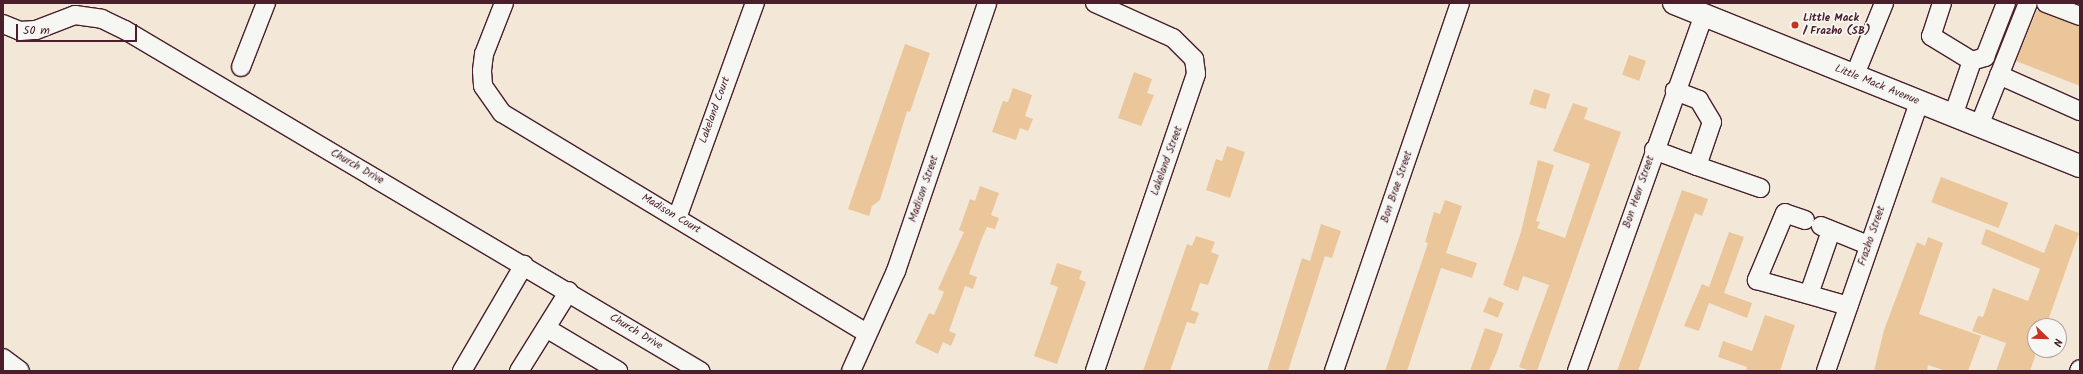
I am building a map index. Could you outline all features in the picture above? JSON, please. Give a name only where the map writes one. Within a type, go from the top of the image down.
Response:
[{"type":"main road","name":"Little Mack Avenue","points":[[1674,3],[1854,77],[2080,166]]},
{"type":"street","points":[[241,67],[266,3]]},
{"type":"street","name":"Madison Court","points":[[504,3],[484,54],[483,86],[502,113],[867,334]]},
{"type":"street","name":"Lakeland Court","points":[[677,218],[755,3]]},
{"type":"street","name":"Madison Street","points":[[851,371],[896,271],[987,3]]},
{"type":"street","name":"Lakeland Street","points":[[1095,3],[1173,38],[1194,59],[1196,74],[1096,371]]},
{"type":"street","name":"Bon Brae Street","points":[[1334,371],[1460,3]]},
{"type":"street","points":[[1854,77],[1884,3]]},
{"type":"street","points":[[1942,3],[1931,36],[1972,61],[1985,57],[2006,3]]},
{"type":"street","points":[[1979,126],[2028,3]]},
{"type":"street","points":[[2046,3],[2080,16]]},
{"type":"street","name":"Church Drive","points":[[3,24],[20,31],[36,30],[75,15],[102,19],[569,291],[700,371]]},
{"type":"street","name":"Bon Heur Street","points":[[1577,371],[1675,91],[1704,15]]},
{"type":"street","points":[[1953,116],[1972,61]]},
{"type":"street","points":[[1999,75],[2080,111]]},
{"type":"street","points":[[1675,91],[1699,100],[1712,122],[1697,166]]},
{"type":"street","name":"Frazho Street","points":[[1826,371],[1868,245],[1919,102]]},
{"type":"street","points":[[1654,150],[1760,188]]},
{"type":"street","points":[[1848,306],[1757,280],[1785,213],[1868,245]]},
{"type":"street","points":[[1809,294],[1819,226]]},
{"type":"street","points":[[462,371],[524,265]]},
{"type":"street","points":[[519,371],[569,291]]},
{"type":"street","points":[[546,328],[618,371]]},
{"type":"street","points":[[3,358],[20,371]]},
{"type":"building","points":[[2037,10],[2080,27],[2080,86],[2016,61]]},
{"type":"building","points":[[905,44],[930,53],[910,112],[907,111],[880,200],[872,206],[869,216],[848,209]]},
{"type":"building","points":[[1629,55],[1646,61],[1639,81],[1622,75]]},
{"type":"building","points":[[1134,72],[1152,79],[1147,93],[1154,95],[1141,126],[1118,118]]},
{"type":"building","points":[[1013,88],[1032,95],[1025,116],[1033,119],[1028,131],[1020,128],[1016,140],[992,132],[1003,101],[1008,102]]},
{"type":"building","points":[[1534,89],[1550,94],[1546,109],[1529,104]]},
{"type":"building","points":[[1573,103],[1588,108],[1584,119],[1621,132],[1537,371],[1530,371],[1519,367],[1549,285],[1523,276],[1518,291],[1503,285],[1521,232],[1538,160],[1554,165],[1536,221],[1540,222],[1537,228],[1565,238],[1590,164],[1553,151]]},
{"type":"building","points":[[1227,146],[1245,152],[1230,198],[1206,190],[1216,159],[1222,161]]},
{"type":"building","points":[[1941,177],[2008,203],[1999,228],[1931,202]]},
{"type":"building","points":[[980,186],[999,193],[991,215],[999,218],[995,229],[987,227],[982,238],[969,274],[977,277],[973,289],[965,286],[949,331],[956,334],[951,346],[943,342],[938,354],[915,343],[929,313],[934,315],[944,292],[938,289],[964,232],[959,230],[970,199],[975,201]]},
{"type":"building","points":[[1682,190],[1708,199],[1702,216],[1695,213],[1638,371],[1617,371]]},
{"type":"building","points":[[1445,200],[1462,206],[1446,253],[1477,263],[1472,278],[1441,268],[1407,371],[1385,371],[1428,243],[1425,242],[1434,212],[1440,214]]},
{"type":"building","points":[[1321,224],[1341,231],[1332,258],[1325,256],[1288,371],[1267,371],[1302,258],[1310,261]]},
{"type":"building","points":[[2055,224],[2079,233],[2049,318],[2027,318],[2027,358],[2035,358],[2030,371],[1996,371],[2006,343],[1972,331],[1978,316],[1983,317],[1993,288],[2028,301],[2040,269],[1981,244],[1986,229],[2044,253]]},
{"type":"building","points":[[1729,232],[1744,237],[1724,293],[1752,303],[1747,318],[1709,303],[1699,331],[1684,326],[1702,284],[1709,287]]},
{"type":"building","points":[[1196,236],[1215,242],[1211,252],[1219,255],[1208,285],[1200,283],[1191,310],[1199,313],[1195,324],[1187,322],[1170,371],[1143,371],[1187,244],[1192,246]]},
{"type":"building","points":[[1928,237],[1943,243],[1919,314],[1981,336],[1968,371],[1946,371],[1928,365],[1927,371],[1874,371],[1884,330],[1917,242],[1925,246]]},
{"type":"building","points":[[1057,263],[1082,271],[1079,279],[1086,282],[1057,364],[1034,356],[1058,287],[1050,284]]},
{"type":"building","points":[[1489,297],[1504,303],[1498,318],[1483,312]]},
{"type":"building","points":[[1765,315],[1795,325],[1780,371],[1746,371],[1747,367],[1718,357],[1723,341],[1752,351]]},
{"type":"building","points":[[1485,328],[1503,334],[1498,349],[1489,371],[1470,371]]},
{"type":"place","name":"Little Mack / Frazho (SB)","points":[[1795,25]]}]
